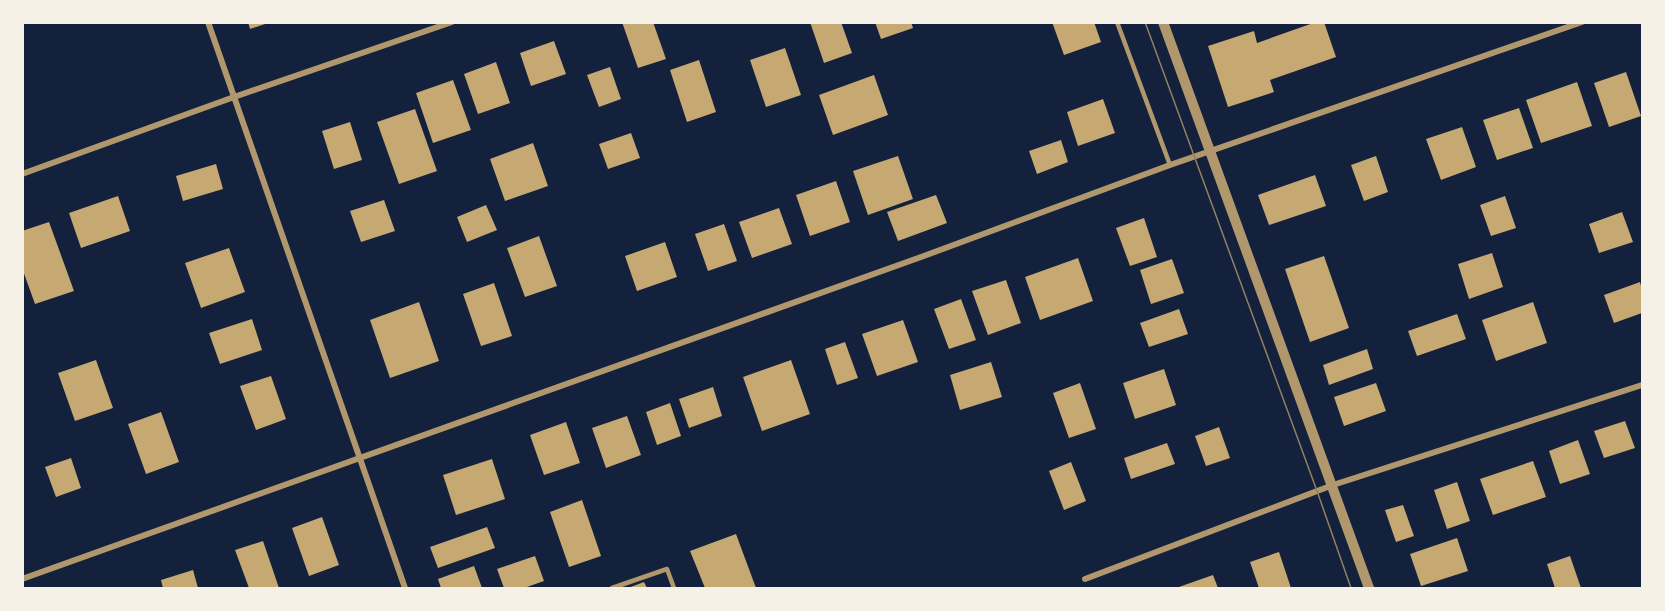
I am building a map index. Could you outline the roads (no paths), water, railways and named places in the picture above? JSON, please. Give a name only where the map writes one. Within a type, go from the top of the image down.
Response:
[{"type":"street","points":[[208,22],[405,588]]},
{"type":"street","points":[[22,174],[234,97],[452,22]]},
{"type":"street","points":[[1163,22],[1369,588]]},
{"type":"street","points":[[22,579],[921,257],[1170,165],[1582,22]]},
{"type":"street","points":[[1085,579],[1332,485],[1642,385]]},
{"type":"lane","points":[[1117,22],[1170,165]]},
{"type":"lane","points":[[612,588],[667,569],[674,588]]},
{"type":"tram line","points":[[1145,22],[1351,588]]}]
